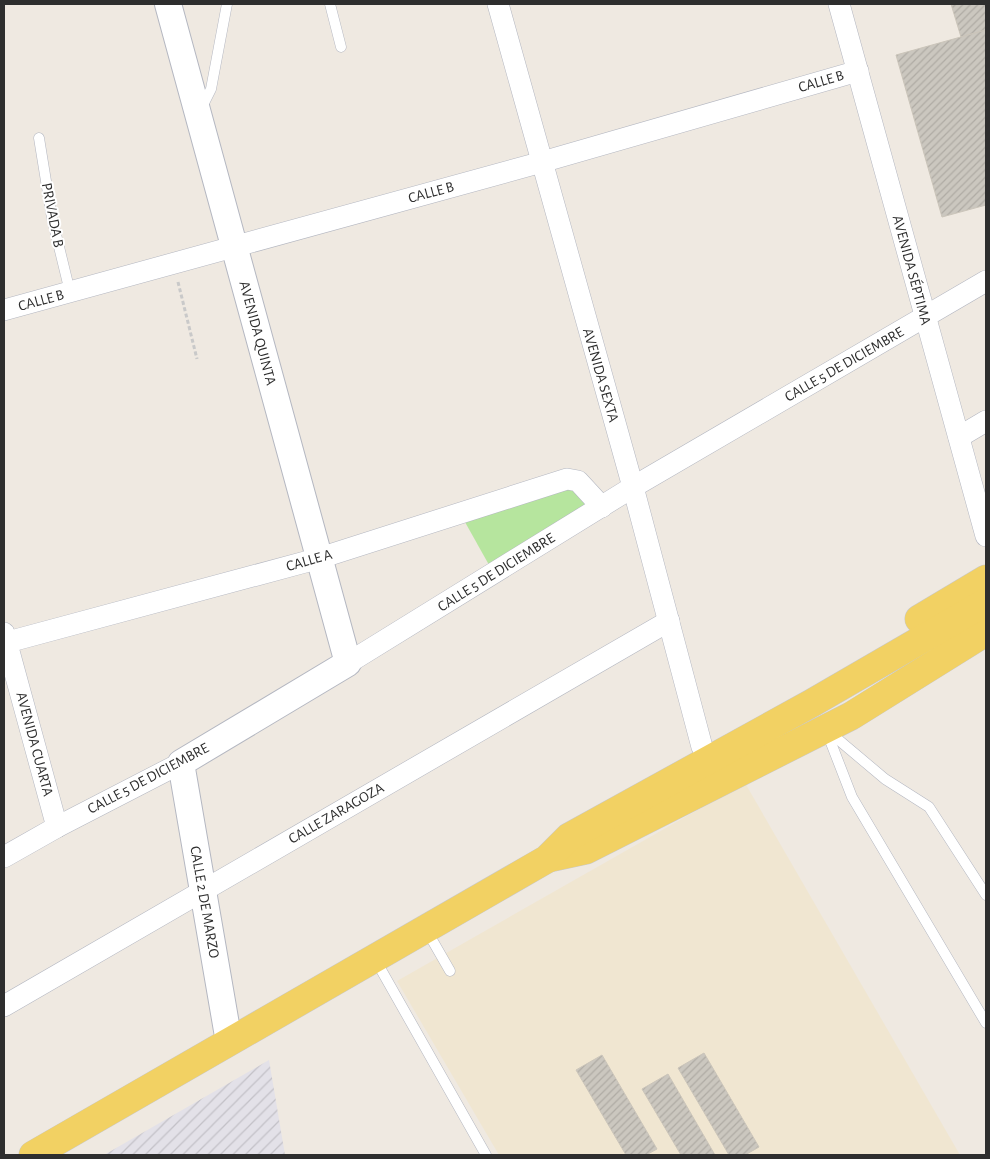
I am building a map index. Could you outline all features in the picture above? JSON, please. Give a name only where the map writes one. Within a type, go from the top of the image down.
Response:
[{"type":"main road","points":[[33,1155],[547,859],[569,837],[587,813],[986,579]]},
{"type":"main road","points":[[569,837],[812,703],[986,602]]},
{"type":"main road","points":[[851,716],[986,632]]},
{"type":"main road","points":[[547,859],[586,850],[851,716],[907,693],[986,650]]},
{"type":"main road","points":[[825,729],[821,714],[824,706],[884,661]]},
{"type":"street","name":"AVENIDA QUINTA","points":[[168,4],[348,662]]},
{"type":"street","name":"AVENIDA SEXTA","points":[[498,4],[633,488],[702,747]]},
{"type":"street","name":"AVENIDA SÉPTIMA","points":[[839,4],[986,536]]},
{"type":"street","name":"CALLE B","points":[[4,310],[542,162],[858,71]]},
{"type":"street","name":"CALLE 5 DE DICIEMBRE","points":[[4,857],[180,763],[633,488],[986,281]]},
{"type":"street","points":[[959,437],[986,421]]},
{"type":"street","name":"CALLE A","points":[[5,639],[320,558],[567,479],[578,481],[602,507]]},
{"type":"street","name":"CALLE ZARAGOZA","points":[[4,1006],[668,621]]},
{"type":"street","name":"AVENIDA CUARTA","points":[[5,639],[57,827]]},
{"type":"street","name":"CALLE 2 DE MARZO","points":[[180,763],[228,1042]]},
{"type":"lane","points":[[198,115],[211,89],[227,4]]},
{"type":"lane","points":[[330,4],[341,47]]},
{"type":"lane","name":"PRIVADA B","points":[[39,138],[52,218],[70,292]]},
{"type":"lane","points":[[825,729],[885,779],[929,807],[986,894]]},
{"type":"lane","points":[[825,729],[852,797],[986,1023]]},
{"type":"lane","points":[[428,928],[427,931],[450,971]]},
{"type":"lane","points":[[374,958],[486,1155]]},
{"type":"path","points":[[173,263],[198,360]]},
{"type":"shaded area","points":[[745,783],[960,1155],[499,1155],[397,981]]},
{"type":"shaded area","points":[[269,1060],[285,1155],[104,1155]]},
{"type":"green space","points":[[570,481],[599,506],[493,572],[461,515]]},
{"type":"building","points":[[951,4],[986,4],[986,30],[961,37]]},
{"type":"building","points":[[986,30],[986,205],[942,217],[896,55]]},
{"type":"building","points":[[704,1053],[759,1147],[745,1155],[729,1155],[678,1068]]},
{"type":"building","points":[[602,1055],[657,1149],[646,1155],[626,1155],[576,1070]]},
{"type":"building","points":[[668,1074],[715,1155],[681,1155],[642,1089]]}]
